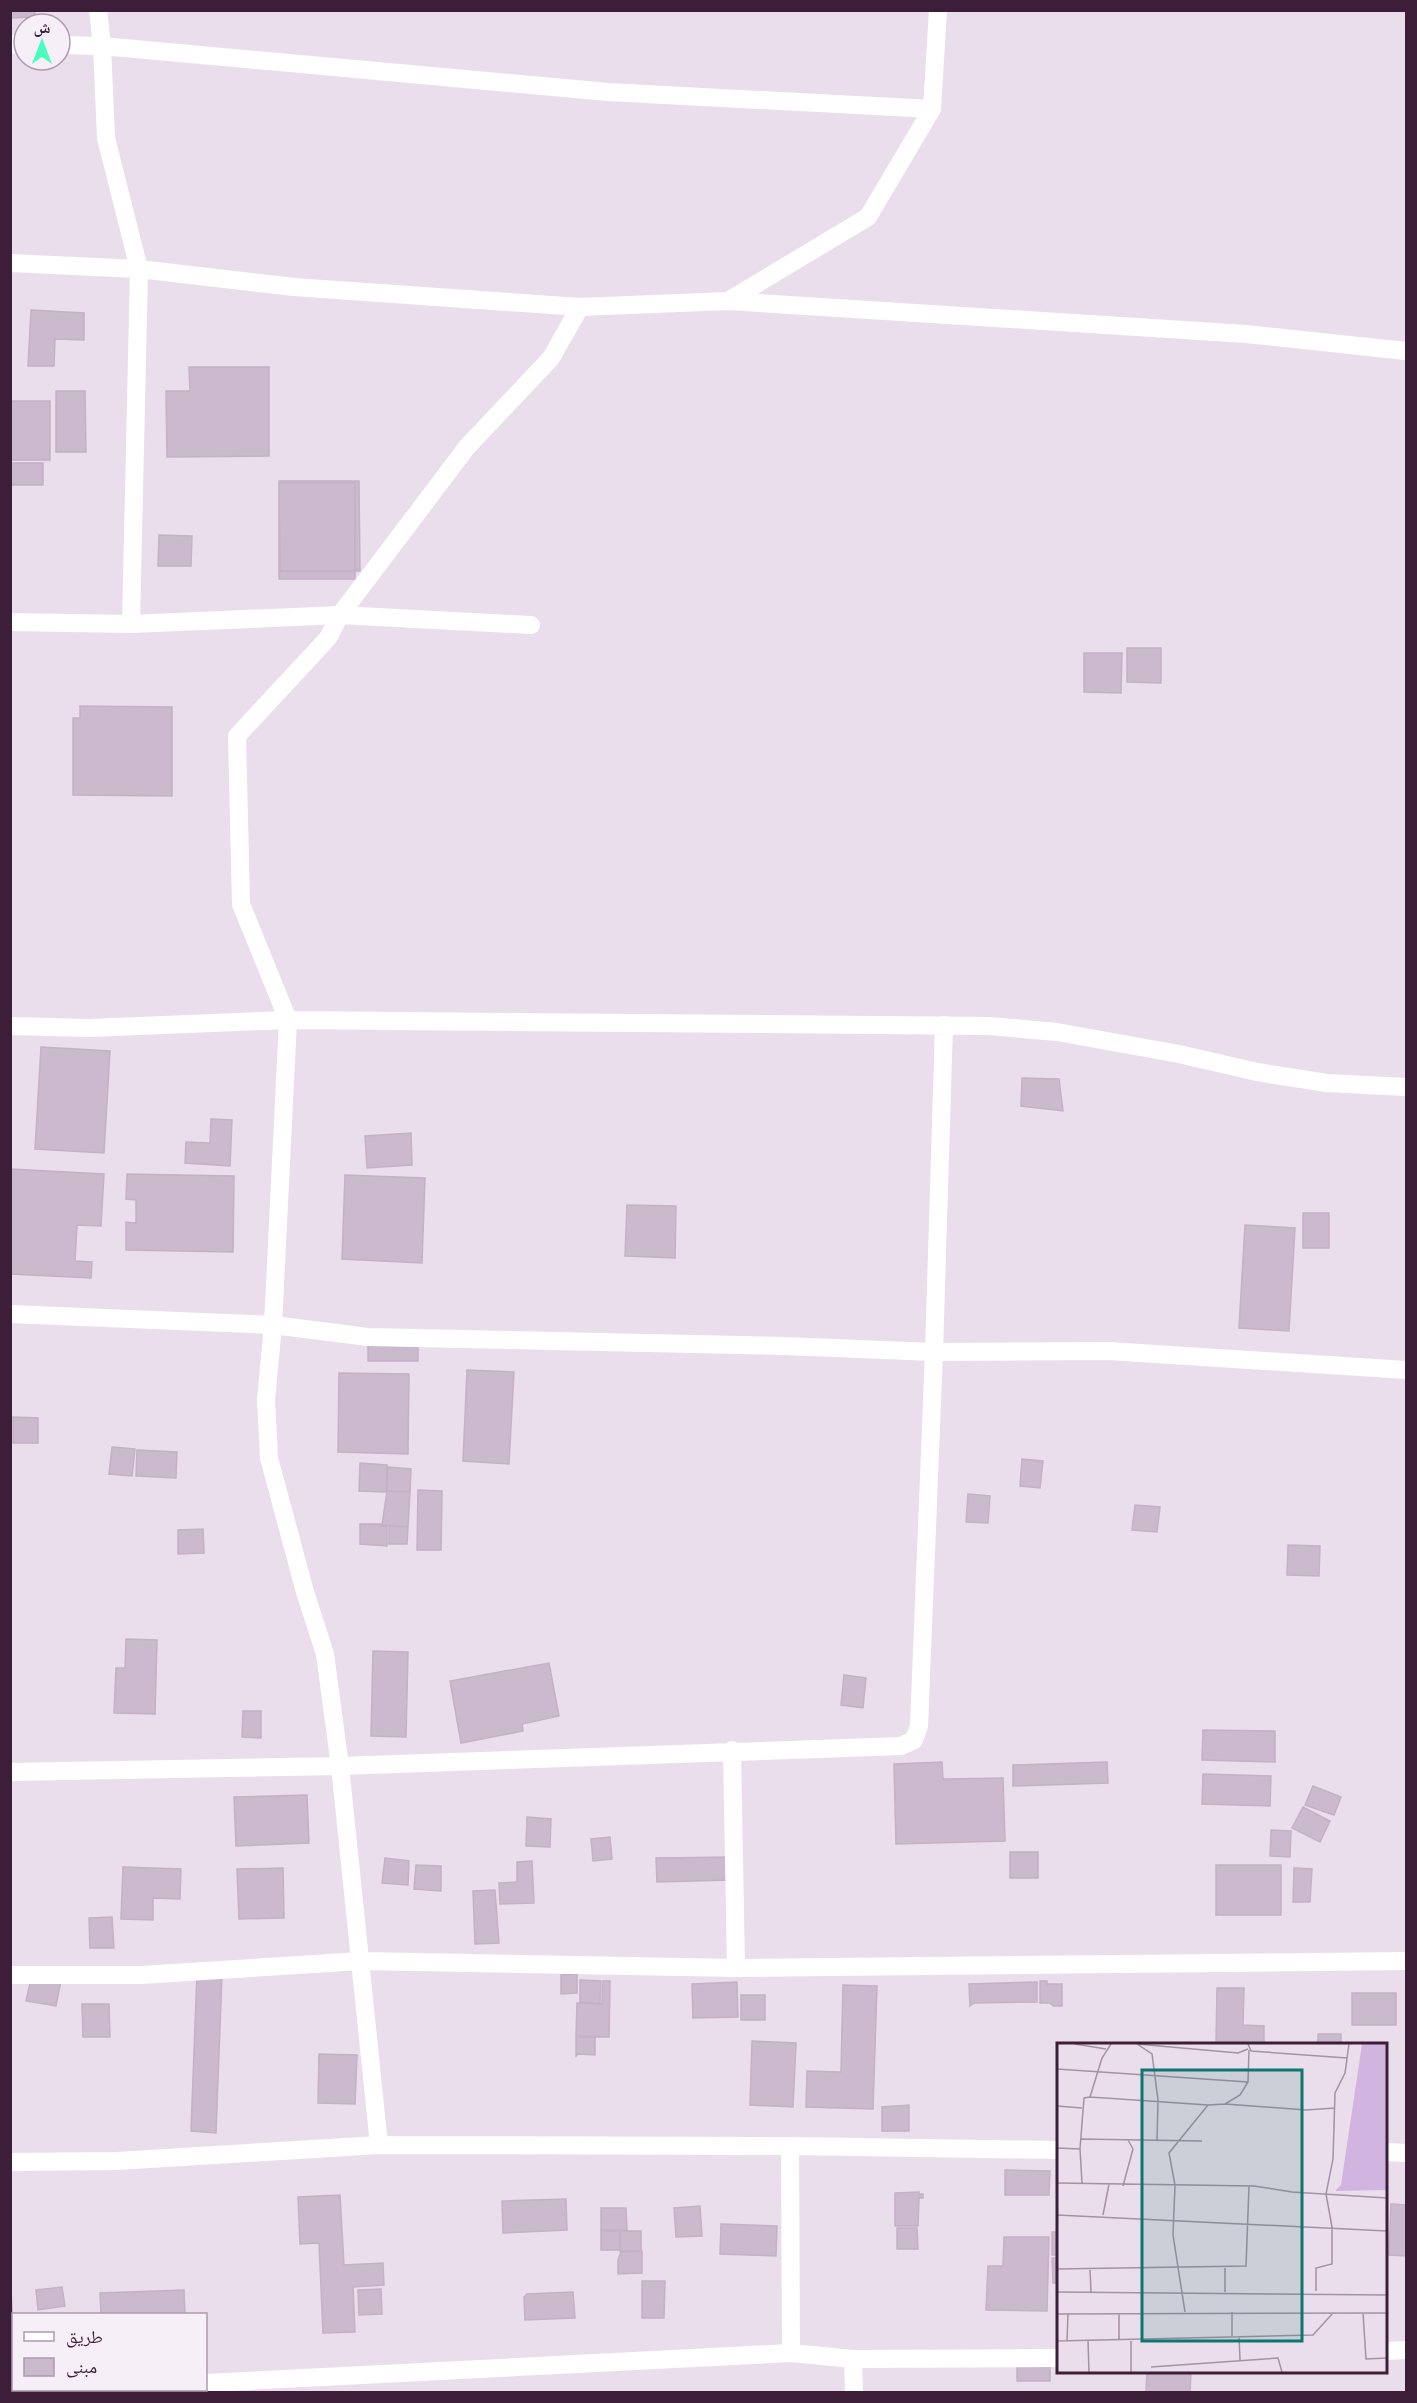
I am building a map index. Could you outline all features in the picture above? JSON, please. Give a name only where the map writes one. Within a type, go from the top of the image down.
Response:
[{"type":"street","points":[[98,10],[106,138],[139,268],[131,624]]},
{"type":"street","points":[[728,301],[868,217],[932,109],[938,10]]},
{"type":"street","points":[[72,45],[102,46],[608,92],[932,109]]},
{"type":"street","points":[[10,263],[139,268],[294,287],[580,307],[728,301],[1246,334],[1407,351]]},
{"type":"street","points":[[379,2145],[340,1766],[325,1654],[305,1592],[269,1458],[266,1400],[273,1325],[288,1020],[241,904],[237,736],[328,638],[340,615],[466,447],[551,358],[580,307]]},
{"type":"street","points":[[10,622],[131,624],[340,615],[531,625]]},
{"type":"street","points":[[10,1026],[89,1028],[288,1020],[989,1026],[1057,1032],[1315,1082],[1407,1087]]},
{"type":"street","points":[[10,1772],[340,1766],[732,1750],[901,1746],[914,1740],[919,1726],[944,1025]]},
{"type":"street","points":[[10,1314],[273,1325],[368,1336],[934,1352],[1109,1351],[1407,1370]]},
{"type":"street","points":[[732,1750],[736,1968]]},
{"type":"street","points":[[10,1975],[141,1975],[361,1961],[736,1968],[1407,1961]]},
{"type":"street","points":[[10,2162],[117,2161],[379,2145],[790,2146],[1057,2150]]},
{"type":"street","points":[[790,2146],[791,2353]]},
{"type":"street","points":[[1387,2152],[1407,2152]]},
{"type":"street","points":[[1387,2351],[1407,2350]]},
{"type":"street","points":[[207,2383],[791,2353],[853,2359],[1057,2358]]},
{"type":"street","points":[[853,2359],[855,2392]]},
{"type":"street","points":[[10,2392],[39,2391]]},
{"type":"building","points":[[10,10],[35,10],[35,12],[12,12],[12,18],[10,18]]},
{"type":"building","points":[[31,310],[84,313],[84,340],[55,339],[54,366],[28,366]]},
{"type":"building","points":[[189,367],[269,367],[269,456],[167,457],[166,391],[190,391]]},
{"type":"building","points":[[56,391],[85,391],[86,452],[56,452]]},
{"type":"building","points":[[10,401],[50,401],[50,460],[10,460]]},
{"type":"building","points":[[10,463],[43,463],[43,485],[10,485]]},
{"type":"building","points":[[279,481],[359,481],[360,571],[280,571]]},
{"type":"building","points":[[279,483],[355,483],[355,579],[279,579]]},
{"type":"building","points":[[159,535],[192,536],[191,566],[158,566]]},
{"type":"building","points":[[1127,648],[1161,648],[1161,683],[1127,682]]},
{"type":"building","points":[[1084,653],[1122,653],[1121,693],[1084,692]]},
{"type":"building","points":[[80,706],[172,707],[172,796],[73,795],[73,718],[80,718]]},
{"type":"building","points":[[41,1047],[110,1051],[104,1153],[35,1149]]},
{"type":"building","points":[[1022,1078],[1059,1079],[1063,1111],[1021,1106]]},
{"type":"building","points":[[211,1119],[232,1120],[230,1166],[185,1163],[186,1142],[210,1143]]},
{"type":"building","points":[[411,1133],[412,1165],[367,1168],[365,1136]]},
{"type":"building","points":[[10,1169],[104,1174],[101,1226],[77,1225],[75,1261],[92,1262],[91,1278],[10,1274]]},
{"type":"building","points":[[127,1174],[234,1176],[233,1252],[126,1250],[126,1222],[136,1223],[136,1200],[126,1199]]},
{"type":"building","points":[[345,1175],[425,1178],[422,1263],[342,1259]]},
{"type":"building","points":[[627,1205],[676,1206],[675,1258],[625,1256]]},
{"type":"building","points":[[1303,1213],[1329,1213],[1329,1248],[1303,1248]]},
{"type":"building","points":[[1245,1225],[1295,1228],[1289,1331],[1239,1328]]},
{"type":"building","points":[[368,1337],[418,1337],[418,1361],[368,1361]]},
{"type":"building","points":[[467,1370],[514,1372],[509,1464],[463,1461]]},
{"type":"building","points":[[339,1373],[409,1374],[408,1454],[338,1452]]},
{"type":"building","points":[[13,1417],[38,1418],[38,1443],[13,1443]]},
{"type":"building","points":[[112,1447],[135,1449],[132,1476],[109,1474]]},
{"type":"building","points":[[137,1450],[177,1452],[176,1478],[136,1476]]},
{"type":"building","points":[[1022,1459],[1043,1461],[1040,1488],[1020,1486]]},
{"type":"building","points":[[360,1463],[387,1465],[386,1492],[359,1491]]},
{"type":"building","points":[[388,1467],[411,1469],[410,1492],[387,1491]]},
{"type":"building","points":[[418,1490],[442,1491],[441,1550],[417,1550]]},
{"type":"building","points":[[387,1491],[410,1492],[408,1527],[382,1525]]},
{"type":"building","points":[[968,1494],[990,1496],[988,1523],[966,1522]]},
{"type":"building","points":[[1135,1505],[1160,1507],[1157,1532],[1132,1530]]},
{"type":"building","points":[[360,1524],[387,1526],[387,1546],[360,1544]]},
{"type":"building","points":[[389,1526],[408,1527],[407,1544],[389,1544]]},
{"type":"building","points":[[203,1529],[204,1553],[178,1554],[178,1530]]},
{"type":"building","points":[[1288,1545],[1320,1546],[1319,1576],[1287,1575]]},
{"type":"building","points":[[126,1639],[157,1640],[155,1714],[114,1713],[116,1668],[125,1668]]},
{"type":"building","points":[[373,1651],[408,1652],[406,1737],[371,1736]]},
{"type":"building","points":[[549,1663],[559,1716],[522,1724],[523,1731],[461,1743],[450,1681]]},
{"type":"building","points":[[844,1675],[866,1678],[863,1708],[841,1705]]},
{"type":"building","points":[[243,1711],[261,1711],[261,1738],[242,1737]]},
{"type":"building","points":[[1203,1730],[1275,1731],[1275,1762],[1202,1760]]},
{"type":"building","points":[[942,1762],[943,1779],[1003,1778],[1005,1841],[896,1844],[894,1764]]},
{"type":"building","points":[[1107,1762],[1108,1783],[1013,1786],[1013,1765]]},
{"type":"building","points":[[1203,1774],[1271,1776],[1270,1806],[1202,1804]]},
{"type":"building","points":[[1313,1786],[1341,1797],[1334,1815],[1305,1805]]},
{"type":"building","points":[[307,1795],[309,1843],[236,1846],[234,1797]]},
{"type":"building","points":[[1303,1807],[1330,1821],[1320,1842],[1292,1828]]},
{"type":"building","points":[[527,1817],[551,1819],[550,1847],[526,1846]]},
{"type":"building","points":[[1271,1830],[1291,1831],[1290,1857],[1270,1856]]},
{"type":"building","points":[[610,1837],[612,1859],[593,1861],[591,1839]]},
{"type":"building","points":[[1010,1852],[1038,1852],[1038,1878],[1010,1878]]},
{"type":"building","points":[[731,1857],[731,1880],[657,1882],[656,1858]]},
{"type":"building","points":[[385,1858],[409,1861],[408,1885],[382,1883]]},
{"type":"building","points":[[532,1861],[534,1903],[500,1904],[499,1883],[517,1882],[517,1862]]},
{"type":"building","points":[[416,1865],[441,1866],[441,1891],[414,1889]]},
{"type":"building","points":[[1216,1865],[1281,1865],[1281,1915],[1216,1915]]},
{"type":"building","points":[[123,1867],[181,1869],[180,1899],[153,1898],[153,1920],[121,1919]]},
{"type":"building","points":[[283,1868],[284,1918],[239,1919],[237,1869]]},
{"type":"building","points":[[1294,1868],[1312,1869],[1310,1902],[1293,1902]]},
{"type":"building","points":[[495,1890],[499,1943],[475,1944],[473,1891]]},
{"type":"building","points":[[112,1917],[114,1948],[90,1948],[89,1918]]},
{"type":"building","points":[[197,1973],[222,1975],[216,2133],[191,2131]]},
{"type":"building","points":[[577,1974],[577,1993],[561,1994],[561,1975]]},
{"type":"building","points":[[32,1975],[61,1981],[56,2006],[26,2001]]},
{"type":"building","points":[[580,1980],[601,1981],[600,2003],[580,2002]]},
{"type":"building","points":[[603,1981],[610,1981],[609,2037],[576,2036],[577,2003],[602,2004]]},
{"type":"building","points":[[1040,1981],[1047,1981],[1047,1984],[1062,1984],[1062,2006],[1040,2003]]},
{"type":"building","points":[[737,1982],[738,2017],[693,2018],[692,1984]]},
{"type":"building","points":[[1037,1982],[1037,2002],[974,2003],[970,2006],[969,1984]]},
{"type":"building","points":[[843,1985],[877,1986],[873,2109],[806,2107],[807,2071],[841,2072]]},
{"type":"building","points":[[1217,1988],[1244,1988],[1243,2025],[1264,2026],[1264,2043],[1216,2043]]},
{"type":"building","points":[[1352,1993],[1396,1993],[1396,2025],[1352,2025]]},
{"type":"building","points":[[741,1995],[765,1995],[765,2020],[741,2020]]},
{"type":"building","points":[[82,2004],[109,2004],[110,2037],[83,2037]]},
{"type":"building","points":[[1318,2034],[1341,2034],[1341,2043],[1318,2043]]},
{"type":"building","points":[[576,2037],[595,2037],[595,2055],[578,2054],[576,2056]]},
{"type":"building","points":[[752,2041],[796,2043],[793,2107],[750,2105]]},
{"type":"building","points":[[319,2054],[357,2055],[355,2104],[318,2103]]},
{"type":"building","points":[[909,2105],[909,2131],[882,2131],[882,2107]]},
{"type":"building","points":[[1005,2170],[1050,2171],[1049,2195],[1005,2195]]},
{"type":"building","points":[[919,2192],[923,2194],[923,2198],[919,2198],[918,2226],[895,2226],[895,2193]]},
{"type":"building","points":[[340,2195],[344,2265],[383,2263],[384,2285],[353,2287],[355,2332],[323,2333],[319,2243],[300,2244],[298,2197]]},
{"type":"building","points":[[566,2199],[567,2230],[503,2233],[502,2201]]},
{"type":"building","points":[[1391,2204],[1406,2205],[1406,2256],[1389,2255]]},
{"type":"building","points":[[700,2206],[702,2236],[676,2237],[674,2208]]},
{"type":"building","points":[[601,2208],[626,2208],[627,2230],[601,2230]]},
{"type":"building","points":[[721,2224],[777,2226],[776,2256],[720,2254]]},
{"type":"building","points":[[897,2228],[917,2228],[918,2249],[897,2249]]},
{"type":"building","points":[[601,2231],[620,2231],[620,2250],[601,2250]]},
{"type":"building","points":[[620,2231],[641,2231],[641,2251],[620,2251]]},
{"type":"building","points":[[1052,2232],[1057,2232],[1057,2255],[1052,2255]]},
{"type":"building","points":[[1004,2237],[1049,2237],[1047,2311],[986,2310],[988,2266],[1003,2266]]},
{"type":"building","points":[[642,2251],[642,2273],[618,2274],[618,2260],[621,2252]]},
{"type":"building","points":[[1052,2258],[1057,2258],[1057,2283],[1053,2283]]},
{"type":"building","points":[[10,2268],[12,2313],[12,2329],[10,2330]]},
{"type":"building","points":[[642,2281],[665,2281],[664,2318],[642,2318]]},
{"type":"building","points":[[62,2287],[65,2306],[38,2310],[36,2290]]},
{"type":"building","points":[[381,2289],[382,2314],[359,2315],[358,2290]]},
{"type":"building","points":[[184,2290],[185,2313],[101,2313],[100,2293]]},
{"type":"building","points":[[573,2292],[575,2318],[525,2320],[524,2297],[527,2294]]},
{"type":"building","points":[[1017,2359],[1050,2359],[1050,2381],[1017,2381]]},
{"type":"building","points":[[1147,2373],[1191,2373],[1190,2392],[1146,2392]]}]
